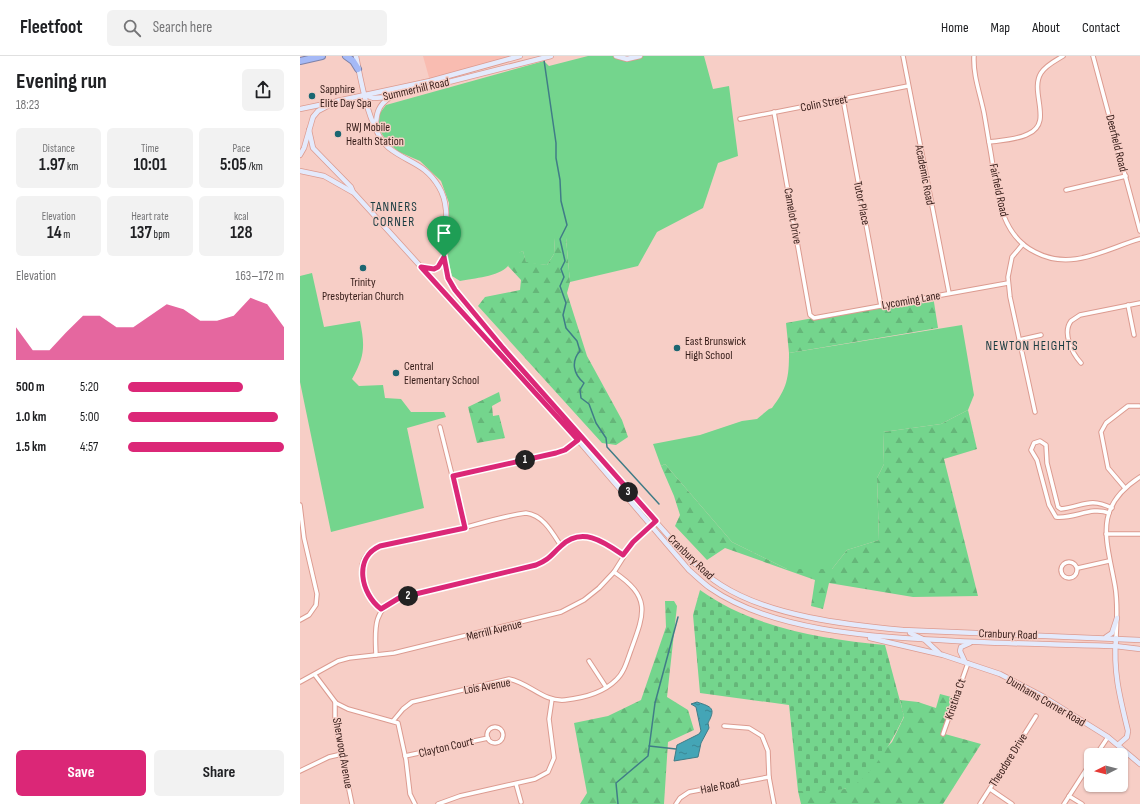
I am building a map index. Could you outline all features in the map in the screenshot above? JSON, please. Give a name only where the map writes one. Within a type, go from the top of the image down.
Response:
[{"type":"highway","points":[[300,61],[322,56]]},
{"type":"highway","points":[[346,56],[353,61],[358,70]]},
{"type":"main road","name":"Cranbury Road","points":[[356,56],[365,96],[376,129],[387,146],[399,155],[416,162],[430,173],[440,188],[445,203],[446,220],[444,257],[448,278],[455,290],[503,348],[656,521],[705,573],[721,585],[744,597],[768,606],[828,621],[904,630],[1140,640]]},
{"type":"main road","name":"Summerhill Road","points":[[365,96],[430,81],[520,56]]},
{"type":"main road","name":"Summerhill Road","points":[[365,96],[373,98],[390,97],[549,56]]},
{"type":"main road","points":[[616,56],[627,59],[640,56]]},
{"type":"main road","points":[[300,109],[365,96]]},
{"type":"main road","points":[[376,129],[378,111],[382,103],[390,97]]},
{"type":"main road","points":[[300,155],[304,148],[309,126],[318,111],[337,101]]},
{"type":"main road","points":[[309,126],[313,148],[351,187],[353,192]]},
{"type":"main road","name":"Cranbury Road","points":[[300,171],[324,176],[353,192],[578,440],[690,570],[710,588],[733,601],[767,615],[851,634],[925,640],[1115,646],[1140,649]]},
{"type":"main road","points":[[421,267],[434,269],[438,267],[444,257]]},
{"type":"main road","points":[[1103,638],[1112,633],[1117,618]]},
{"type":"main road","points":[[904,630],[925,640],[934,650],[942,655]]},
{"type":"main road","name":"Dunhams Corner Road","points":[[851,634],[942,655],[1000,674],[1044,697],[1119,744],[1140,764]]},
{"type":"main road","points":[[1116,638],[1114,658],[1116,677],[1128,730],[1127,737],[1119,744]]},
{"type":"main road","points":[[966,663],[960,651],[961,647],[972,642]]},
{"type":"street","name":"Academic Road","points":[[903,56],[949,293]]},
{"type":"street","name":"Fairfield Road","points":[[974,56],[975,76],[1002,213],[1012,232],[1023,244],[1044,256],[1058,260],[1072,260],[1140,238]]},
{"type":"street","points":[[989,142],[1023,136],[1035,130],[1041,118],[1036,92],[1039,76],[1047,66],[1062,56]]},
{"type":"street","name":"Deerfield Road","points":[[1093,56],[1140,231]]},
{"type":"street","name":"Colin Street","points":[[740,119],[908,86]]},
{"type":"street","name":"Tutor Place","points":[[842,99],[881,306]]},
{"type":"street","name":"Camelot Drive","points":[[774,112],[810,315],[814,318]]},
{"type":"street","points":[[1066,190],[1126,176]]},
{"type":"street","points":[[1023,244],[1010,261],[1008,283],[1035,412]]},
{"type":"street","name":"Lycoming Lane","points":[[814,318],[1008,283]]},
{"type":"street","points":[[1081,363],[1074,356],[1067,333],[1071,320],[1080,315],[1140,303]]},
{"type":"street","points":[[1128,305],[1134,335]]},
{"type":"street","points":[[1019,340],[1041,335]]},
{"type":"street","points":[[1125,488],[1108,468],[1101,432],[1106,423],[1128,406],[1139,406]]},
{"type":"street","points":[[440,427],[465,528]]},
{"type":"street","points":[[453,476],[556,453],[565,450],[578,440]]},
{"type":"street","points":[[1059,508],[1047,463],[1046,445],[1044,442],[1037,442],[1032,446],[1031,450],[1037,460],[1049,506],[1056,517],[1063,518],[1097,510],[1109,513]]},
{"type":"street","points":[[1116,638],[1118,603],[1109,561],[1106,534],[1109,513],[1125,488],[1140,477]]},
{"type":"street","points":[[1059,508],[1068,508],[1095,502],[1112,508]]},
{"type":"street","points":[[300,505],[304,538],[317,594],[316,605],[308,615],[300,620]]},
{"type":"street","points":[[1054,515],[1059,508]]},
{"type":"street","points":[[381,609],[371,600],[366,591],[362,571],[364,561],[368,554],[380,546],[465,528],[521,513],[530,513],[542,520],[561,546]]},
{"type":"street","name":"Merrill Avenue","points":[[300,682],[338,661],[354,657],[394,653],[553,615],[584,600],[599,588],[614,572],[623,555],[633,542],[656,521]]},
{"type":"street","points":[[1106,534],[1140,534]]},
{"type":"street","points":[[376,655],[375,629],[381,609],[399,598],[536,565],[552,556],[561,546],[573,538],[592,537],[601,540],[623,555]]},
{"type":"street","points":[[1078,568],[1109,561]]},
{"type":"street","points":[[1069,562],[1075,564],[1078,568],[1076,576],[1071,579],[1065,578],[1061,571],[1064,564],[1069,562]]},
{"type":"street","name":"Lois Avenue","points":[[393,722],[403,709],[412,702],[509,679],[522,683],[539,694],[552,699],[567,700],[589,695],[606,687],[618,679],[625,667],[642,616],[639,599],[633,587],[614,572]]},
{"type":"street","points":[[589,661],[606,687]]},
{"type":"street","name":"Kristina Ct","points":[[943,734],[966,663]]},
{"type":"street","points":[[315,674],[335,702],[348,709],[398,723],[405,756],[410,794],[415,804]]},
{"type":"street","points":[[438,804],[460,796],[540,778],[548,772],[553,763],[554,753],[549,719],[552,699]]},
{"type":"street","name":"Sherwood Avenue","points":[[335,702],[335,722],[352,804]]},
{"type":"street","name":"Theodore Drive","points":[[980,804],[1036,716]]},
{"type":"street","points":[[724,726],[749,728],[762,736],[768,751],[769,776],[774,804]]},
{"type":"street","name":"Clayton Court","points":[[494,728],[499,728],[502,732],[503,737],[498,742],[493,743],[488,738],[488,732],[494,728]]},
{"type":"street","points":[[1101,748],[1108,737]]},
{"type":"street","name":"Clayton Court","points":[[405,756],[488,738]]},
{"type":"street","points":[[300,771],[329,757],[342,754]]},
{"type":"street","points":[[1064,804],[1084,773]]},
{"type":"street","name":"Hale Road","points":[[676,804],[680,798],[689,792],[769,776]]},
{"type":"street","points":[[516,784],[520,802]]},
{"type":"street","points":[[990,789],[1012,804]]},
{"type":"street","points":[[1069,796],[1082,804]]},
{"type":"shaded area","points":[[423,56],[516,56],[430,81]]},
{"type":"green space","points":[[588,56],[704,56],[713,89],[729,86],[738,156],[718,163],[703,208],[657,232],[638,266],[570,282],[566,238],[555,238],[554,254],[547,265],[526,263],[523,251],[515,256],[504,270],[498,273],[460,281],[452,276],[448,260],[449,203],[441,181],[420,161],[399,152],[388,143],[378,128],[380,113],[386,105],[544,61],[549,66]]},
{"type":"green space","points":[[555,238],[566,238],[570,282],[567,293],[587,356],[622,420],[628,437],[616,445],[602,443],[478,306],[485,297],[520,290],[521,280],[508,266],[515,254],[523,251],[526,262],[547,265],[554,254]]},
{"type":"green space","points":[[312,273],[324,327],[360,321],[363,337],[363,351],[362,357],[352,379],[359,386],[383,385],[385,398],[401,399],[411,412],[444,412],[446,417],[407,428],[424,508],[331,532],[300,382],[300,276]]},
{"type":"green space","points":[[933,296],[938,328],[789,353],[786,323]]},
{"type":"green space","points":[[962,325],[974,395],[968,410],[941,424],[883,432],[884,464],[877,478],[879,540],[847,550],[832,569],[787,569],[732,542],[665,464],[661,466],[653,444],[700,435],[742,421],[757,419],[772,408],[784,388],[788,376],[789,353]]},
{"type":"green space","points":[[499,392],[501,401],[492,406],[493,416],[499,415],[505,438],[477,443],[468,407]]},
{"type":"green space","points":[[968,410],[977,449],[944,459],[978,596],[913,597],[829,583],[823,609],[811,606],[815,580],[725,548],[707,560],[675,526],[680,515],[674,496],[661,466],[665,464],[732,542],[787,569],[832,569],[847,550],[879,540],[877,478],[884,464],[883,432],[941,424]]},
{"type":"green space","points":[[700,590],[742,614],[765,623],[813,635],[885,645],[904,716],[880,759],[863,779],[853,785],[839,790],[798,791],[789,705],[700,693],[693,615]]},
{"type":"green space","points":[[665,601],[674,601],[677,606],[667,697],[688,710],[694,730],[668,742],[664,804],[580,804],[587,793],[574,723],[608,716],[641,700],[666,627]]},
{"type":"green space","points":[[940,694],[955,698],[945,734],[981,744],[943,804],[801,804],[798,791],[845,789],[892,742],[904,717],[900,700],[918,702],[936,708]]},
{"type":"water","points":[[697,702],[706,705],[712,711],[708,723],[709,728],[701,743],[698,757],[674,761],[677,745],[699,734],[701,731],[696,707],[691,704]]},
{"type":"waterway","points":[[544,60],[556,143],[556,158],[560,180],[561,201],[567,225],[560,239],[565,261],[561,269],[564,277],[560,286],[566,303],[563,315],[566,328],[577,341],[580,351],[575,359],[574,367],[577,376],[584,383],[580,390],[581,398],[589,404],[596,423],[606,438],[607,447],[659,504]]},
{"type":"waterway","points":[[618,804],[616,783],[648,756],[655,703],[678,617]]},
{"type":"waterway","points":[[649,746],[676,749]]},
{"type":"place","name":"Sapphire Elite Day Spa","points":[[312,96]]},
{"type":"place","name":"RWJ Mobile Health Station","points":[[338,134]]},
{"type":"place","name":"Trinity Presbyterian Church","points":[[363,268]]},
{"type":"place","name":"East Brunswick High School","points":[[677,348]]},
{"type":"place","name":"Central Elementary School","points":[[396,373]]},
{"type":"district","name":"TANNERS CORNER","points":[[394,214]]},
{"type":"district","name":"NEWTON HEIGHTS","points":[[1032,345]]},
{"type":"route","points":[[444,257],[448,278],[455,290],[503,348],[632,496],[656,521],[633,542],[623,555],[597,538],[573,538],[561,546],[545,562],[510,572],[392,600],[381,609],[371,600],[366,591],[362,571],[365,557],[371,550],[380,546],[465,528],[453,476],[556,453],[565,450],[578,440],[421,267],[426,269],[434,269],[438,267],[444,257]]}]
